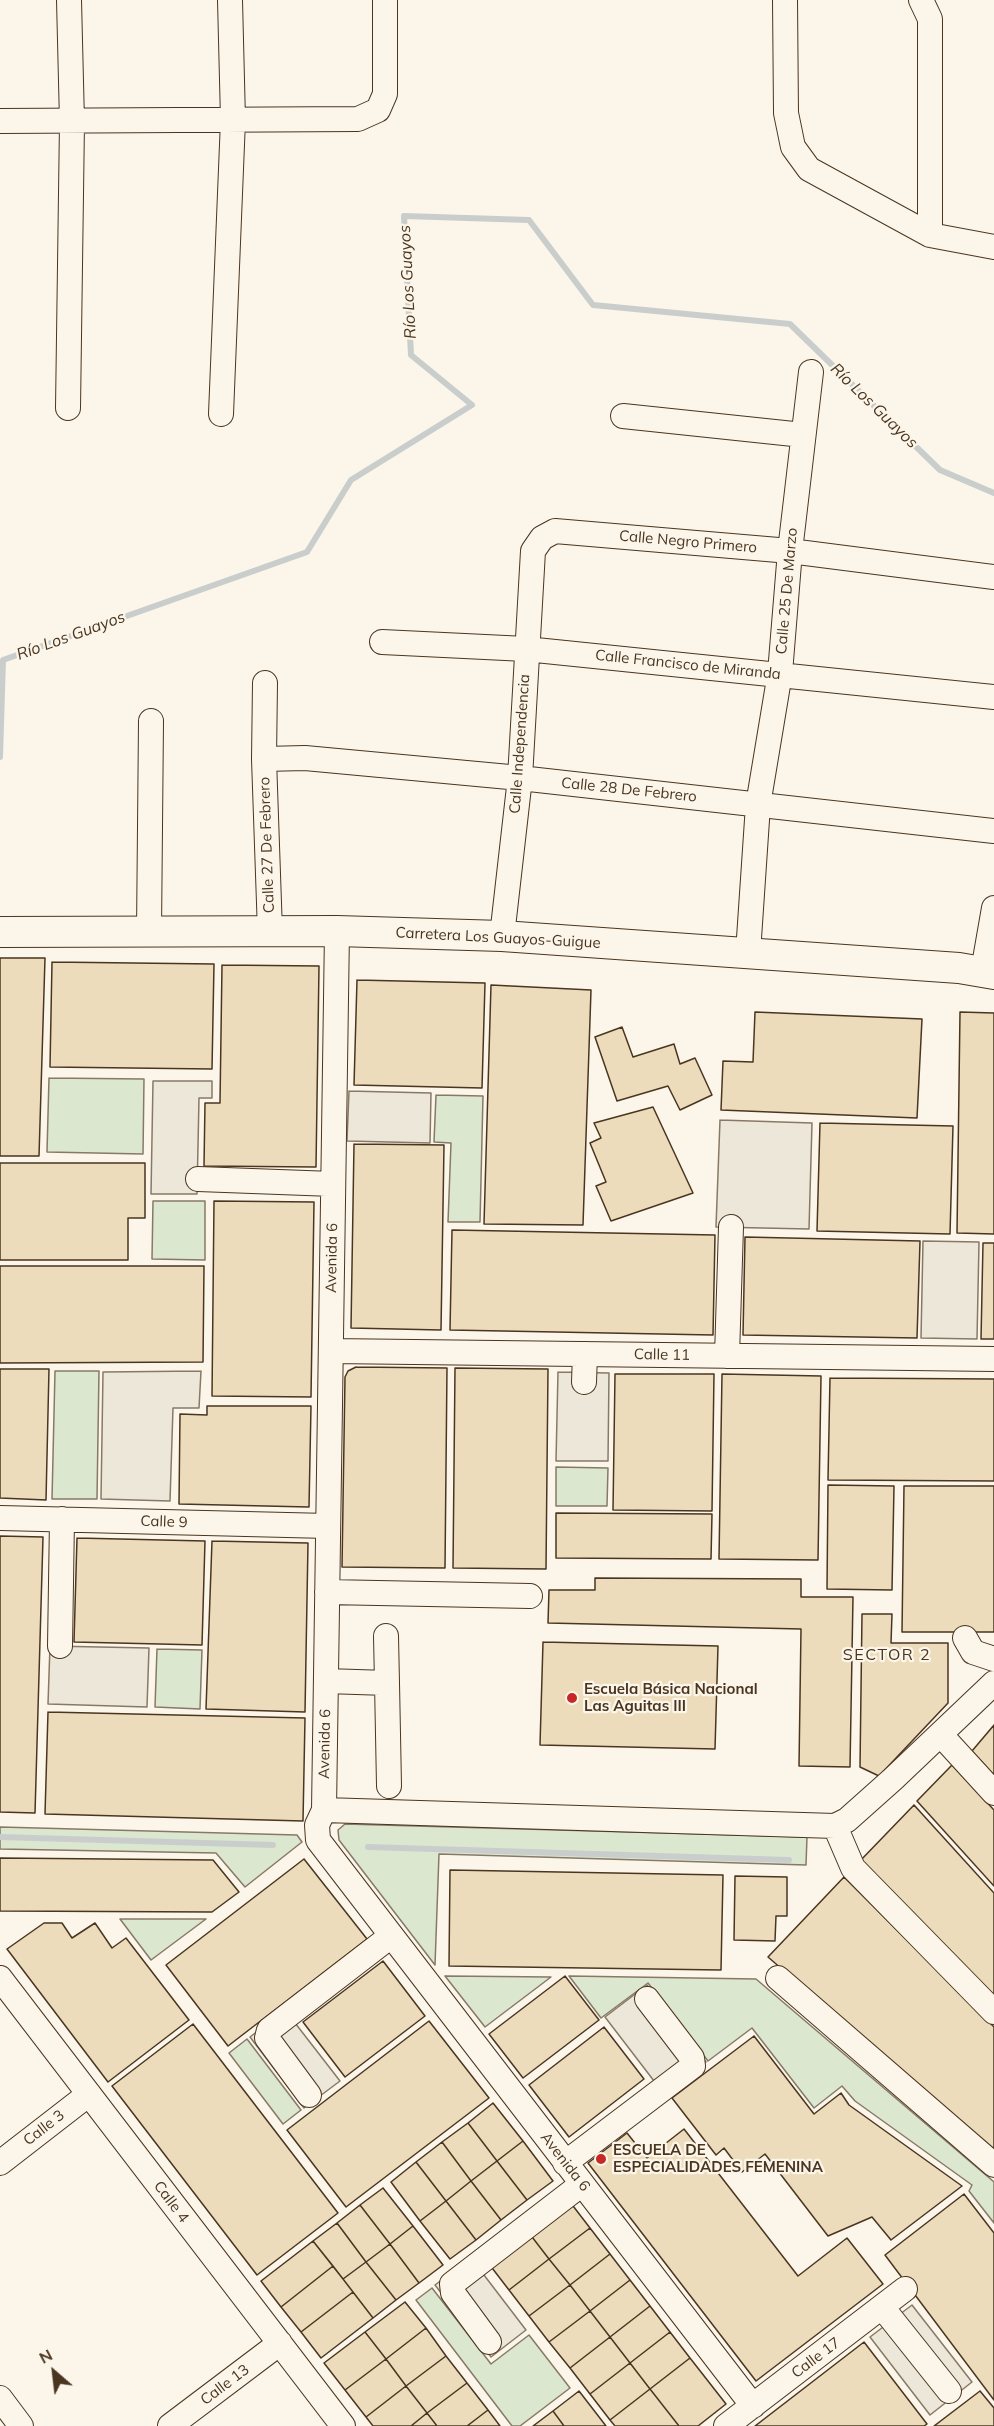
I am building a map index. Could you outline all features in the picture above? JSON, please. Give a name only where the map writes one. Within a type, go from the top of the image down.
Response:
[{"type":"main road","name":"Carretera Los Guayos-Guigue","points":[[6,932],[337,931],[502,936],[988,973]]},
{"type":"street","points":[[68,408],[72,122],[69,0]]},
{"type":"street","points":[[221,414],[233,120],[230,0]]},
{"type":"street","points":[[0,121],[358,119],[378,110],[385,94],[385,0]]},
{"type":"street","points":[[785,0],[786,113],[793,147],[809,169],[930,235],[994,247]]},
{"type":"street","points":[[921,0],[930,19],[930,235]]},
{"type":"street","name":"Calle 25 De Marzo","points":[[748,953],[758,805],[780,673],[790,551],[811,372]]},
{"type":"street","points":[[623,416],[803,435]]},
{"type":"street","name":"Calle Negro Primero","points":[[533,550],[542,538],[555,531],[790,551],[994,577]]},
{"type":"street","name":"Calle Independencia","points":[[502,936],[520,778],[533,550]]},
{"type":"street","name":"Calle Francisco de Miranda","points":[[382,642],[526,649],[780,673],[994,697]]},
{"type":"street","name":"Calle 27 De Febrero","points":[[264,683],[264,759],[270,932]]},
{"type":"street","points":[[149,932],[151,721]]},
{"type":"street","name":"Calle 28 De Febrero","points":[[264,759],[305,758],[520,778],[994,831]]},
{"type":"street","points":[[988,973],[994,908]]},
{"type":"street","name":"Avenida 6","points":[[337,931],[341,1117],[333,1185],[324,1810],[316,1825],[318,1840],[753,2406]]},
{"type":"street","points":[[198,1179],[333,1185]]},
{"type":"street","points":[[727,1356],[731,1227]]},
{"type":"street","name":"Calle 11","points":[[331,1351],[727,1356],[945,1348],[994,1359]]},
{"type":"street","points":[[584,1382],[585,1354]]},
{"type":"street","name":"Calle 9","points":[[0,1518],[62,1519],[115,1510],[328,1526]]},
{"type":"street","points":[[60,1646],[62,1519]]},
{"type":"street","points":[[327,1592],[531,1596]]},
{"type":"street","points":[[386,1636],[389,1786]]},
{"type":"street","points":[[965,1638],[973,1652],[994,1659]]},
{"type":"street","points":[[326,1681],[387,1683]]},
{"type":"street","points":[[324,1810],[836,1826],[847,1820],[941,1735],[994,1683]]},
{"type":"street","points":[[941,1735],[994,1793]]},
{"type":"street","points":[[836,1826],[853,1868],[994,2012]]},
{"type":"street","points":[[309,2095],[267,2038],[269,2030],[391,1936]]},
{"type":"street","name":"Calle 4","points":[[0,1978],[343,2426]]},
{"type":"street","points":[[778,1978],[994,2165]]},
{"type":"street","points":[[566,2163],[693,2066],[692,2058],[647,2000]]},
{"type":"street","name":"Calle 3","points":[[0,2163],[89,2094]]},
{"type":"street","points":[[489,2342],[453,2293],[452,2284],[582,2184]]},
{"type":"street","name":"Calle 17","points":[[726,2426],[905,2289]]},
{"type":"street","points":[[882,2307],[949,2391]]},
{"type":"street","name":"Calle 13","points":[[170,2426],[280,2343]]},
{"type":"street","points":[[0,2398],[21,2426]]},
{"type":"green space","points":[[49,1078],[144,1079],[143,1154],[47,1152]]},
{"type":"green space","points":[[436,1095],[483,1096],[480,1222],[448,1222],[451,1143],[434,1142]]},
{"type":"green space","points":[[153,1201],[205,1201],[205,1260],[152,1259]]},
{"type":"green space","points":[[55,1371],[99,1371],[97,1499],[52,1499]]},
{"type":"green space","points":[[556,1467],[608,1468],[607,1506],[556,1506]]},
{"type":"green space","points":[[157,1649],[202,1650],[200,1709],[155,1707]]},
{"type":"green space","points":[[345,1824],[807,1837],[806,1865],[439,1854],[435,1965],[339,1840],[338,1830]]},
{"type":"green space","points":[[0,1827],[297,1835],[302,1842],[245,1887],[216,1853],[0,1849]]},
{"type":"green space","points":[[120,1919],[206,1919],[151,1960]]},
{"type":"green space","points":[[445,1976],[551,1977],[485,2027]]},
{"type":"green space","points":[[569,1976],[756,1979],[994,2182],[994,2223],[969,2191],[972,2185],[855,2101],[842,2086],[814,2108],[752,2028],[708,2061],[648,1983],[601,2018]]},
{"type":"green space","points":[[247,2039],[301,2110],[283,2124],[229,2053]]},
{"type":"green space","points":[[432,2288],[491,2364],[529,2335],[570,2388],[520,2426],[512,2426],[416,2300]]},
{"type":"shaded area","points":[[153,1081],[212,1081],[212,1098],[199,1098],[197,1194],[151,1194]]},
{"type":"shaded area","points":[[349,1091],[431,1093],[430,1143],[347,1141]]},
{"type":"shaded area","points":[[720,1120],[812,1123],[809,1229],[716,1227]]},
{"type":"shaded area","points":[[923,1241],[979,1242],[977,1339],[921,1338]]},
{"type":"shaded area","points":[[201,1371],[199,1408],[173,1408],[170,1501],[101,1499],[103,1372]]},
{"type":"shaded area","points":[[558,1372],[609,1373],[608,1461],[556,1461]]},
{"type":"shaded area","points":[[50,1646],[149,1648],[147,1707],[48,1704]]},
{"type":"shaded area","points":[[647,1985],[706,2062],[664,2094],[605,2017]]},
{"type":"shaded area","points":[[285,2010],[340,2081],[304,2108],[250,2037]]},
{"type":"shaded area","points":[[471,2258],[526,2330],[491,2357],[435,2285]]},
{"type":"shaded area","points":[[912,2305],[972,2382],[930,2415],[870,2337]]},
{"type":"building","points":[[0,958],[45,958],[39,1156],[0,1156]]},
{"type":"building","points":[[52,962],[214,964],[212,1069],[50,1067]]},
{"type":"building","points":[[222,965],[319,966],[316,1167],[204,1166],[205,1103],[220,1103]]},
{"type":"building","points":[[357,980],[485,983],[482,1088],[354,1085]]},
{"type":"building","points":[[491,985],[591,990],[583,1225],[484,1224]]},
{"type":"building","points":[[755,1012],[922,1019],[917,1118],[721,1110],[723,1061],[753,1062]]},
{"type":"building","points":[[960,1012],[994,1013],[994,1234],[957,1233]]},
{"type":"building","points":[[622,1027],[633,1057],[674,1044],[680,1064],[695,1058],[712,1095],[680,1110],[668,1086],[617,1101],[595,1037]]},
{"type":"building","points":[[653,1107],[693,1193],[611,1221],[596,1186],[606,1182],[590,1143],[601,1138],[594,1123]]},
{"type":"building","points":[[820,1123],[953,1126],[950,1234],[817,1231]]},
{"type":"building","points":[[354,1144],[444,1145],[441,1330],[351,1328]]},
{"type":"building","points":[[0,1163],[145,1163],[145,1218],[128,1218],[128,1260],[0,1260]]},
{"type":"building","points":[[214,1201],[314,1202],[311,1397],[212,1396]]},
{"type":"building","points":[[452,1230],[715,1235],[713,1335],[450,1330]]},
{"type":"building","points":[[745,1237],[920,1241],[917,1338],[743,1335]]},
{"type":"building","points":[[983,1243],[994,1243],[994,1339],[981,1339]]},
{"type":"building","points":[[0,1266],[204,1266],[203,1362],[0,1363]]},
{"type":"building","points":[[356,1367],[447,1368],[445,1568],[342,1567],[345,1377],[348,1371]]},
{"type":"building","points":[[455,1368],[548,1369],[546,1569],[453,1568]]},
{"type":"building","points":[[0,1369],[49,1369],[46,1500],[0,1498]]},
{"type":"building","points":[[615,1374],[714,1374],[712,1511],[613,1510]]},
{"type":"building","points":[[722,1374],[821,1376],[818,1560],[719,1559]]},
{"type":"building","points":[[830,1378],[994,1379],[994,1481],[828,1480]]},
{"type":"building","points":[[207,1406],[311,1406],[309,1507],[179,1504],[180,1414],[207,1415]]},
{"type":"building","points":[[828,1485],[894,1486],[892,1590],[827,1589]]},
{"type":"building","points":[[904,1486],[994,1486],[994,1632],[902,1632]]},
{"type":"building","points":[[556,1513],[712,1514],[711,1559],[556,1558]]},
{"type":"building","points":[[0,1536],[43,1537],[35,1813],[0,1812]]},
{"type":"building","points":[[77,1538],[205,1541],[202,1645],[74,1642]]},
{"type":"building","points":[[212,1541],[308,1543],[305,1712],[206,1709]]},
{"type":"building","points":[[595,1578],[801,1579],[801,1597],[853,1597],[850,1767],[799,1766],[801,1629],[548,1623],[549,1590],[595,1590]]},
{"type":"building","points":[[862,1614],[892,1614],[891,1643],[948,1643],[948,1703],[879,1776],[860,1767]]},
{"type":"building","points":[[543,1642],[718,1646],[715,1749],[540,1745]]},
{"type":"building","points":[[48,1712],[305,1718],[303,1821],[45,1814]]},
{"type":"building","points":[[994,1725],[994,1775],[972,1751]]},
{"type":"building","points":[[952,1765],[994,1810],[994,1886],[917,1801]]},
{"type":"building","points":[[914,1805],[994,1893],[994,1997],[859,1862]]},
{"type":"building","points":[[0,1858],[213,1860],[239,1892],[212,1912],[0,1911]]},
{"type":"building","points":[[304,1859],[367,1939],[228,2046],[166,1965]]},
{"type":"building","points":[[450,1870],[723,1875],[721,1970],[449,1966]]},
{"type":"building","points":[[735,1876],[787,1877],[787,1916],[776,1916],[775,1941],[734,1940]]},
{"type":"building","points":[[844,1877],[994,2027],[994,2153],[768,1957]]},
{"type":"building","points":[[44,1923],[62,1923],[72,1938],[95,1923],[112,1948],[126,1938],[189,2020],[108,2082],[7,1949]]},
{"type":"building","points":[[383,1961],[425,2016],[345,2077],[303,2022]]},
{"type":"building","points":[[565,1976],[599,2020],[523,2078],[489,2034]]},
{"type":"building","points":[[429,2021],[489,2098],[346,2207],[287,2130]]},
{"type":"building","points":[[193,2024],[338,2213],[257,2275],[112,2086]]},
{"type":"building","points":[[604,2027],[644,2079],[569,2137],[529,2085]]},
{"type":"building","points":[[754,2036],[814,2114],[841,2093],[849,2105],[962,2186],[891,2240],[872,2217],[828,2236],[765,2154],[742,2172],[724,2148],[716,2155],[672,2098]]},
{"type":"building","points":[[493,2103],[523,2141],[497,2161],[468,2123]]},
{"type":"building","points":[[468,2123],[497,2161],[471,2181],[442,2142]]},
{"type":"building","points":[[684,2129],[798,2276],[847,2238],[883,2284],[756,2381],[588,2163],[627,2133],[647,2158]]},
{"type":"building","points":[[523,2141],[553,2181],[527,2200],[497,2161]]},
{"type":"building","points":[[442,2142],[471,2181],[446,2201],[416,2162]]},
{"type":"building","points":[[497,2161],[527,2200],[501,2220],[471,2181]]},
{"type":"building","points":[[416,2162],[446,2201],[420,2221],[391,2182]]},
{"type":"building","points":[[471,2181],[501,2220],[476,2240],[446,2201]]},
{"type":"building","points":[[383,2188],[413,2226],[390,2244],[360,2205]]},
{"type":"building","points":[[964,2194],[994,2233],[994,2400],[885,2255]]},
{"type":"building","points":[[446,2201],[476,2240],[450,2259],[420,2221]]},
{"type":"building","points":[[570,2202],[590,2228],[549,2259],[529,2233]]},
{"type":"building","points":[[360,2205],[390,2244],[366,2262],[337,2223]]},
{"type":"building","points":[[337,2223],[366,2262],[343,2279],[313,2241]]},
{"type":"building","points":[[413,2226],[443,2265],[419,2283],[390,2244]]},
{"type":"building","points":[[590,2228],[610,2254],[570,2285],[549,2259]]},
{"type":"building","points":[[529,2233],[549,2259],[509,2290],[489,2264]]},
{"type":"building","points":[[313,2241],[333,2266],[281,2307],[261,2281]]},
{"type":"building","points":[[390,2244],[419,2283],[396,2300],[366,2262]]},
{"type":"building","points":[[610,2254],[630,2280],[590,2311],[570,2285]]},
{"type":"building","points":[[549,2259],[570,2285],[529,2316],[509,2290]]},
{"type":"building","points":[[366,2262],[396,2300],[373,2318],[343,2279]]},
{"type":"building","points":[[333,2266],[353,2292],[301,2332],[281,2307]]},
{"type":"building","points":[[630,2280],[650,2306],[610,2337],[590,2311]]},
{"type":"building","points":[[570,2285],[590,2311],[549,2342],[529,2316]]},
{"type":"building","points":[[353,2292],[373,2318],[321,2358],[301,2332]]},
{"type":"building","points":[[405,2302],[426,2328],[386,2359],[365,2332]]},
{"type":"building","points":[[650,2306],[670,2332],[630,2363],[610,2337]]},
{"type":"building","points":[[590,2311],[610,2337],[570,2368],[549,2342]]},
{"type":"building","points":[[426,2328],[446,2356],[406,2386],[386,2359]]},
{"type":"building","points":[[365,2332],[386,2359],[345,2390],[324,2363]]},
{"type":"building","points":[[670,2332],[690,2358],[650,2389],[630,2363]]},
{"type":"building","points":[[610,2337],[630,2363],[590,2394],[570,2368]]},
{"type":"building","points":[[864,2342],[927,2424],[924,2426],[755,2426]]},
{"type":"building","points":[[446,2356],[467,2383],[427,2413],[406,2386]]},
{"type":"building","points":[[690,2358],[726,2404],[698,2426],[679,2426],[650,2389]]},
{"type":"building","points":[[386,2359],[406,2386],[366,2417],[345,2390]]},
{"type":"building","points":[[630,2363],[650,2389],[610,2420],[590,2394]]},
{"type":"building","points":[[467,2383],[488,2410],[467,2426],[437,2426],[427,2413]]},
{"type":"building","points":[[406,2386],[427,2413],[411,2426],[373,2426],[366,2417]]},
{"type":"building","points":[[650,2389],[679,2426],[615,2426],[610,2420]]},
{"type":"building","points":[[579,2391],[606,2426],[564,2426],[553,2411]]},
{"type":"building","points":[[980,2391],[994,2408],[994,2426],[934,2426]]},
{"type":"building","points":[[488,2410],[500,2426],[467,2426]]},
{"type":"building","points":[[553,2411],[564,2426],[533,2426]]},
{"type":"building","points":[[427,2413],[437,2426],[411,2426]]},
{"type":"waterway","name":"Río Los Guayos","points":[[0,757],[3,660],[307,552],[351,480],[472,405],[411,355],[404,216],[529,220],[593,305],[790,324],[940,470],[994,493]]},
{"type":"waterway","points":[[0,1837],[273,1845]]},
{"type":"waterway","points":[[368,1847],[789,1860]]},
{"type":"place","name":"Escuela Básica Nacional Las Aguitas III","points":[[572,1698]]},
{"type":"place","name":"ESCUELA DE ESPECIALIDADES FEMENINA","points":[[601,2159]]},
{"type":"district","name":"SECTOR 2","points":[[887,1655]]}]
